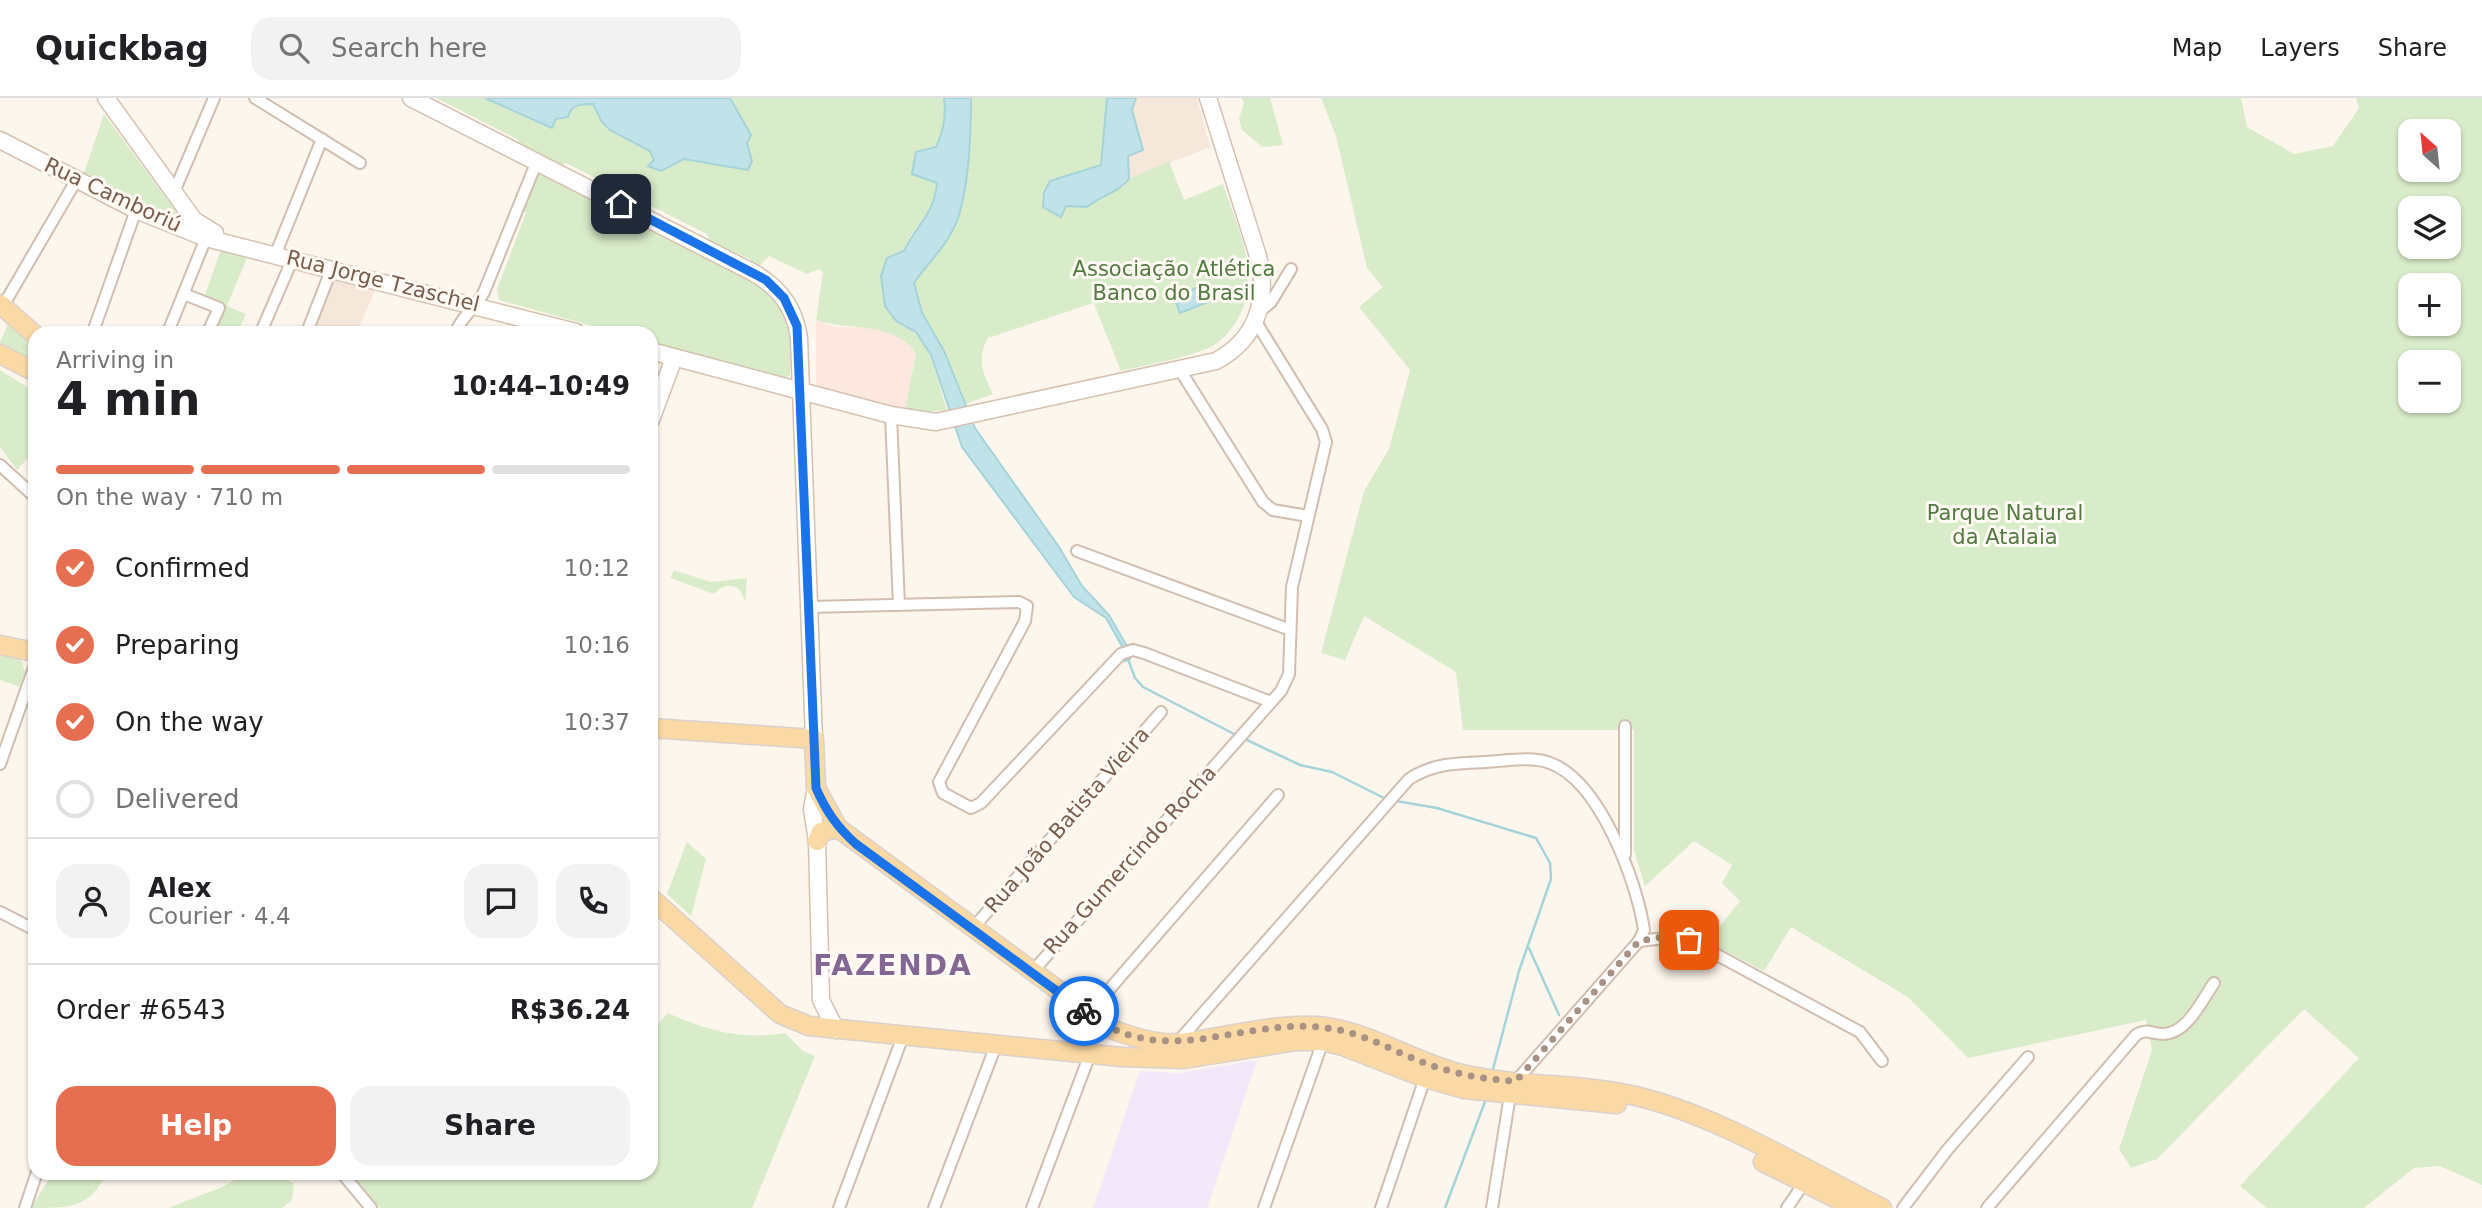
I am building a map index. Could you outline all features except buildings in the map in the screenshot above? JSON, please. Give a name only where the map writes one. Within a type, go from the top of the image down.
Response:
[{"type":"main road","points":[[106,98],[194,220],[229,242]]},
{"type":"main road","points":[[411,98],[754,273],[775,287],[791,309],[797,326],[801,392],[816,788],[811,809],[817,841],[821,1000],[836,1030]]},
{"type":"main road","points":[[658,353],[925,422],[948,421],[1180,370],[1224,356],[1244,340],[1257,317],[1263,293],[1261,268],[1208,98]]},
{"type":"main road","name":"Rua Camboriú","points":[[0,140],[136,210],[206,238],[229,242]]},
{"type":"main road","name":"Rua Jorge Tzaschel","points":[[229,242],[550,326]]},
{"type":"main road","points":[[1,311],[28,330]]},
{"type":"main road","points":[[0,354],[28,368]]},
{"type":"main road","points":[[658,401],[674,358]]},
{"type":"main road","points":[[0,645],[28,651]]},
{"type":"main road","points":[[658,728],[814,739]]},
{"type":"main road","points":[[816,788],[838,828],[1111,1029],[1203,1058],[1296,1041],[1323,1041],[1343,1046],[1425,1078],[1606,1102],[1668,1118],[1710,1134],[1855,1208]]},
{"type":"main road","points":[[817,841],[821,832],[838,828]]},
{"type":"main road","points":[[658,904],[780,1014],[809,1026],[1096,1054],[1172,1050],[1297,1027],[1324,1027],[1351,1033],[1479,1084]]},
{"type":"main road","points":[[809,1026],[821,1000]]},
{"type":"main road","points":[[1096,1054],[1111,1043],[1111,1029]]},
{"type":"main road","points":[[1507,1088],[1590,1088],[1634,1096],[1678,1109],[1882,1208]]},
{"type":"street","points":[[174,192],[214,98]]},
{"type":"street","points":[[255,98],[360,163]]},
{"type":"street","points":[[276,253],[322,139]]},
{"type":"street","points":[[458,326],[461,318],[478,305],[537,161]]},
{"type":"street","points":[[1,311],[76,179]]},
{"type":"street","points":[[95,326],[136,210]]},
{"type":"street","points":[[171,326],[206,238]]},
{"type":"street","points":[[264,326],[293,258]]},
{"type":"street","points":[[309,326],[332,268]]},
{"type":"street","points":[[1257,317],[1291,269]]},
{"type":"street","points":[[184,294],[219,308],[211,326]]},
{"type":"street","name":"Rua Gumercindo Rocha","points":[[1033,971],[1271,702],[1289,674],[1288,629],[1292,587],[1325,448],[1325,435],[1257,317]]},
{"type":"street","points":[[1180,370],[1263,502],[1273,510],[1308,516]]},
{"type":"street","points":[[891,415],[899,605]]},
{"type":"street","points":[[0,465],[28,491]]},
{"type":"street","points":[[1077,551],[1288,629]]},
{"type":"street","points":[[809,607],[1019,601],[1027,606],[1025,621],[939,782],[943,793],[975,808],[1121,654],[1133,650],[1271,702]]},
{"type":"street","points":[[0,764],[28,685]]},
{"type":"street","name":"Rua João Batista Vieira","points":[[974,927],[1161,712]]},
{"type":"street","points":[[1625,726],[1625,863]]},
{"type":"street","points":[[1172,1050],[1409,779],[1435,766],[1549,762],[1561,768],[1586,794],[1612,831],[1625,863],[1643,926],[1639,941],[1507,1088],[1492,1208]]},
{"type":"street","points":[[1088,1014],[1278,795]]},
{"type":"street","points":[[0,912],[28,926]]},
{"type":"street","points":[[1639,941],[1682,936],[1860,1032],[1882,1061]]},
{"type":"street","points":[[1986,1208],[2136,1035],[2145,1031],[2170,1034],[2182,1027],[2214,983]]},
{"type":"street","points":[[839,1208],[903,1036]]},
{"type":"street","points":[[1264,1208],[1323,1041]]},
{"type":"street","points":[[934,1208],[996,1045]]},
{"type":"street","points":[[1032,1208],[1096,1054]]},
{"type":"street","points":[[1903,1208],[1956,1139],[2028,1056]]},
{"type":"street","points":[[1381,1208],[1425,1078]]},
{"type":"street","points":[[25,1208],[34,1180]]},
{"type":"street","points":[[348,1180],[371,1208]]},
{"type":"street","points":[[1787,1208],[1804,1183]]},
{"type":"shaded area","points":[[1137,98],[1197,98],[1210,147],[1129,179],[1128,156],[1143,150],[1132,110]]},
{"type":"shaded area","points":[[325,277],[375,291],[360,326],[305,326]]},
{"type":"shaded area","points":[[816,320],[836,327],[874,328],[905,338],[916,352],[905,409],[816,385]]},
{"type":"shaded area","points":[[1257,1060],[1207,1208],[1093,1208],[1140,1071],[1179,1073]]},
{"type":"green space","points":[[436,98],[485,98],[552,128],[569,110],[593,104],[602,122],[650,151],[661,171],[684,159],[748,170],[752,161],[747,143],[751,135],[731,98],[944,98],[944,122],[939,140],[912,173],[937,183],[935,204],[911,235],[904,251],[896,321],[908,327],[925,347],[947,410],[927,412],[905,409],[916,353],[906,343],[883,331],[816,320],[823,272],[819,269],[807,274],[769,256],[759,266],[752,263],[750,259],[711,242],[707,234],[566,163],[559,167],[521,147],[517,139]]},
{"type":"green space","name":"Associação Atlética Banco do Brasil","points":[[971,98],[1107,98],[1101,165],[1050,181],[1066,206],[1087,207],[1102,195],[1123,187],[1129,179],[1169,161],[1184,200],[1223,184],[1246,253],[1248,271],[1244,305],[1226,335],[1214,345],[1194,353],[1121,371],[1086,284],[1093,303],[988,338],[982,353],[982,366],[993,394],[965,404],[944,351],[922,313],[913,282],[946,239],[959,212],[968,162]]},
{"type":"green space","points":[[1242,98],[1270,98],[1283,145],[1262,147],[1242,130],[1239,119],[1244,103]]},
{"type":"green space","name":"Parque Natural da Atalaia","points":[[1321,98],[2241,98],[2247,127],[2294,154],[2333,146],[2359,108],[2356,98],[2482,98],[2482,1185],[2440,1166],[2414,1168],[2364,1208],[2267,1208],[2240,1186],[2359,1058],[2304,1009],[2157,1159],[2131,1168],[2119,1149],[2152,1050],[2146,1020],[1968,1058],[1908,997],[1791,927],[1764,971],[1707,942],[1740,901],[1722,883],[1732,865],[1694,841],[1645,886],[1634,851],[1634,730],[1463,730],[1456,672],[1364,616],[1345,660],[1321,653],[1364,491],[1389,449],[1410,370],[1359,307],[1383,287],[1367,268],[1336,136]]},
{"type":"green space","points":[[104,114],[180,217],[179,219],[84,173]]},
{"type":"green space","points":[[542,172],[747,273],[779,300],[790,326],[790,375],[781,380],[774,378],[772,374],[658,344],[658,326],[593,326],[499,300],[497,289],[526,213],[523,211],[535,177]]},
{"type":"green space","points":[[221,250],[247,258],[227,306],[246,314],[241,326],[215,326],[223,305],[204,297]]},
{"type":"green space","points":[[9,322],[28,339],[28,360],[1,347],[0,342]]},
{"type":"green space","points":[[0,370],[28,388],[28,458],[17,470],[0,447]]},
{"type":"green space","points":[[674,570],[711,582],[747,578],[745,602],[737,588],[723,587],[714,594],[670,578]]},
{"type":"green space","points":[[0,652],[13,655],[22,661],[25,673],[20,687],[0,680]]},
{"type":"green space","points":[[687,842],[706,859],[691,916],[667,894]]},
{"type":"green space","points":[[668,1013],[697,1025],[725,1032],[754,1035],[785,1033],[803,1051],[815,1056],[752,1208],[380,1208],[357,1180],[658,1180],[658,1024]]},
{"type":"green space","points":[[48,1180],[103,1180],[93,1193],[77,1204],[31,1208]]},
{"type":"green space","points":[[235,1180],[289,1180],[294,1184],[292,1200],[282,1208],[168,1208]]},
{"type":"water","points":[[485,98],[730,98],[751,135],[747,143],[752,161],[748,170],[684,159],[661,171],[648,166],[654,160],[650,151],[610,130],[602,122],[593,104],[574,107],[568,117],[556,119],[552,128]]},
{"type":"water","points":[[944,98],[971,98],[968,160],[957,221],[943,245],[914,283],[922,313],[944,351],[975,428],[1059,547],[1082,586],[1109,615],[1127,646],[1130,659],[1125,661],[1123,648],[1106,618],[1074,597],[962,447],[931,355],[916,332],[896,321],[885,306],[881,276],[887,258],[904,251],[929,212],[935,194],[937,183],[912,174],[916,152],[936,147],[944,123]]},
{"type":"water","points":[[1107,98],[1136,98],[1132,110],[1143,150],[1128,156],[1129,179],[1125,183],[1087,207],[1066,206],[1061,217],[1043,207],[1044,192],[1050,181],[1101,165]]},
{"type":"water","points":[[1207,284],[1213,300],[1180,313],[1174,297]]},
{"type":"waterway","points":[[1128,659],[1135,678],[1143,687],[1236,735]]},
{"type":"waterway","points":[[1245,739],[1300,765],[1332,772],[1386,799]]},
{"type":"waterway","points":[[1396,801],[1437,808],[1536,838],[1550,863],[1551,879],[1519,971],[1492,1073]]},
{"type":"waterway","points":[[1529,948],[1559,1015]]},
{"type":"waterway","points":[[1445,1208],[1486,1099]]},
{"type":"way so far","points":[[1084,1011],[1111,1029],[1133,1037],[1177,1043],[1297,1027],[1339,1029],[1448,1071],[1481,1078],[1516,1081],[1639,941],[1673,935],[1689,940]]},
{"type":"district","name":"FAZENDA","points":[[893,965]]},
{"type":"route","points":[[621,204],[766,280],[784,298],[797,326],[816,788],[824,808],[838,828],[856,844],[974,927],[1084,1011]]}]
